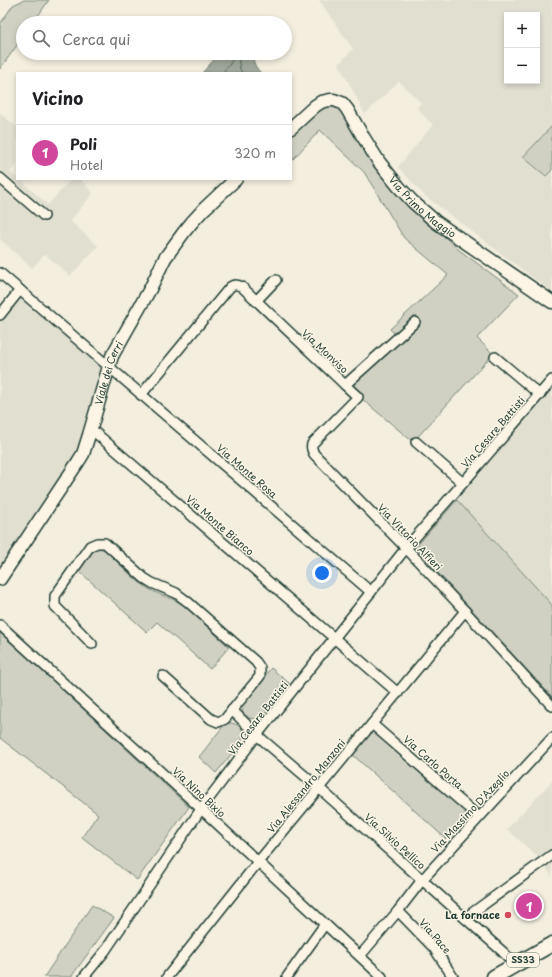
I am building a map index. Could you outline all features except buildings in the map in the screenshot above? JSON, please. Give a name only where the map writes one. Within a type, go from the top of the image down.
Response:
[{"type":"main road","name":"SS33","points":[[494,977],[552,944]]},
{"type":"street","name":"Via Primo Maggio","points":[[292,127],[321,102],[334,100],[342,103],[379,162],[413,202],[436,222],[552,302]]},
{"type":"street","points":[[0,178],[44,216]]},
{"type":"street","name":"Viale dei Cerri","points":[[0,579],[78,462],[91,429],[112,356],[150,289],[165,258],[184,232],[204,209],[235,180]]},
{"type":"street","name":"Via Monte Rosa","points":[[0,273],[371,592]]},
{"type":"street","points":[[256,301],[276,280]]},
{"type":"street","name":"Via Monviso","points":[[141,394],[230,287],[235,284],[256,301],[345,386],[415,322]]},
{"type":"street","points":[[0,315],[20,290]]},
{"type":"street","name":"Via Cesare Battisti","points":[[496,356],[540,395]]},
{"type":"street","name":"Via Cesare Battisti","points":[[84,977],[105,951],[201,809],[257,736],[406,548],[552,380]]},
{"type":"street","name":"Via Vittorio Alfieri","points":[[345,386],[358,398],[315,440],[311,447],[312,451],[406,548],[552,706]]},
{"type":"street","name":"Via Monte Bianco","points":[[91,429],[398,692]]},
{"type":"street","name":"Via Cesare Battisti","points":[[416,442],[464,483]]},
{"type":"street","points":[[92,644],[55,606],[55,596],[90,546],[97,542],[104,544],[144,578],[176,593],[188,602],[256,662],[260,668],[260,676],[225,719],[218,722],[211,719],[163,676]]},
{"type":"street","name":"Via Alessandro Manzoni","points":[[167,977],[258,862],[465,611]]},
{"type":"street","name":"Via Nino Bixio","points":[[0,625],[382,977]]},
{"type":"street","name":"Via Silvio Pellico","points":[[232,710],[257,736],[319,788],[503,952],[514,966]]},
{"type":"street","name":"Via Carlo Porta","points":[[372,724],[479,817]]},
{"type":"street","name":"Via Massimo D'Azeglio","points":[[360,956],[422,880],[552,738]]},
{"type":"street","points":[[465,918],[552,855]]},
{"type":"street","name":"Via Pace","points":[[398,911],[434,948],[453,977]]},
{"type":"street","points":[[287,977],[325,924]]},
{"type":"shaded area","points":[[24,0],[49,0],[38,16],[16,16],[16,47],[0,69],[0,24],[13,5]]},
{"type":"shaded area","points":[[319,0],[552,0],[552,126],[523,157],[545,176],[552,170],[552,292],[424,195],[398,167],[433,125],[417,108],[421,103],[399,81],[365,114],[339,64],[353,49]]},
{"type":"shaded area","points":[[332,106],[341,109],[405,200],[459,250],[519,294],[477,338],[493,354],[413,442],[343,383],[396,335],[390,329],[448,275],[404,238],[364,172],[320,130],[293,159],[292,158],[292,135],[316,111],[323,107]]},
{"type":"shaded area","points":[[0,113],[16,126],[16,165],[10,172],[16,177],[16,180],[20,180],[48,205],[70,180],[81,180],[93,193],[70,221],[98,246],[70,276],[45,254],[32,268],[0,239]]},
{"type":"shaded area","points":[[552,126],[552,170],[546,176],[523,157]]},
{"type":"shaded area","points":[[20,291],[107,366],[85,443],[0,576],[0,317]]},
{"type":"shaded area","points":[[552,383],[552,605],[454,497]]},
{"type":"shaded area","points":[[457,500],[552,605],[552,697],[415,548]]},
{"type":"shaded area","points":[[96,548],[104,549],[132,576],[149,589],[185,606],[229,647],[210,669],[157,622],[147,632],[79,571],[88,555]]},
{"type":"shaded area","points":[[0,632],[189,807],[137,880],[82,837],[98,814],[0,738]]},
{"type":"shaded area","points":[[271,668],[289,683],[263,716],[254,719],[249,718],[243,713],[243,702]]},
{"type":"shaded area","points":[[228,723],[241,726],[243,734],[242,741],[216,773],[199,757],[224,725]]},
{"type":"shaded area","points":[[373,731],[471,814],[446,839],[353,755]]},
{"type":"shaded area","points":[[552,781],[552,877],[542,861],[507,829]]},
{"type":"shaded area","points":[[92,905],[114,918],[71,977],[44,977]]},
{"type":"water","points":[[214,60],[254,60],[260,72],[203,72]]},
{"type":"place","name":"Poli","points":[[529,906]]},
{"type":"place","name":"La fornace","points":[[508,915]]}]
